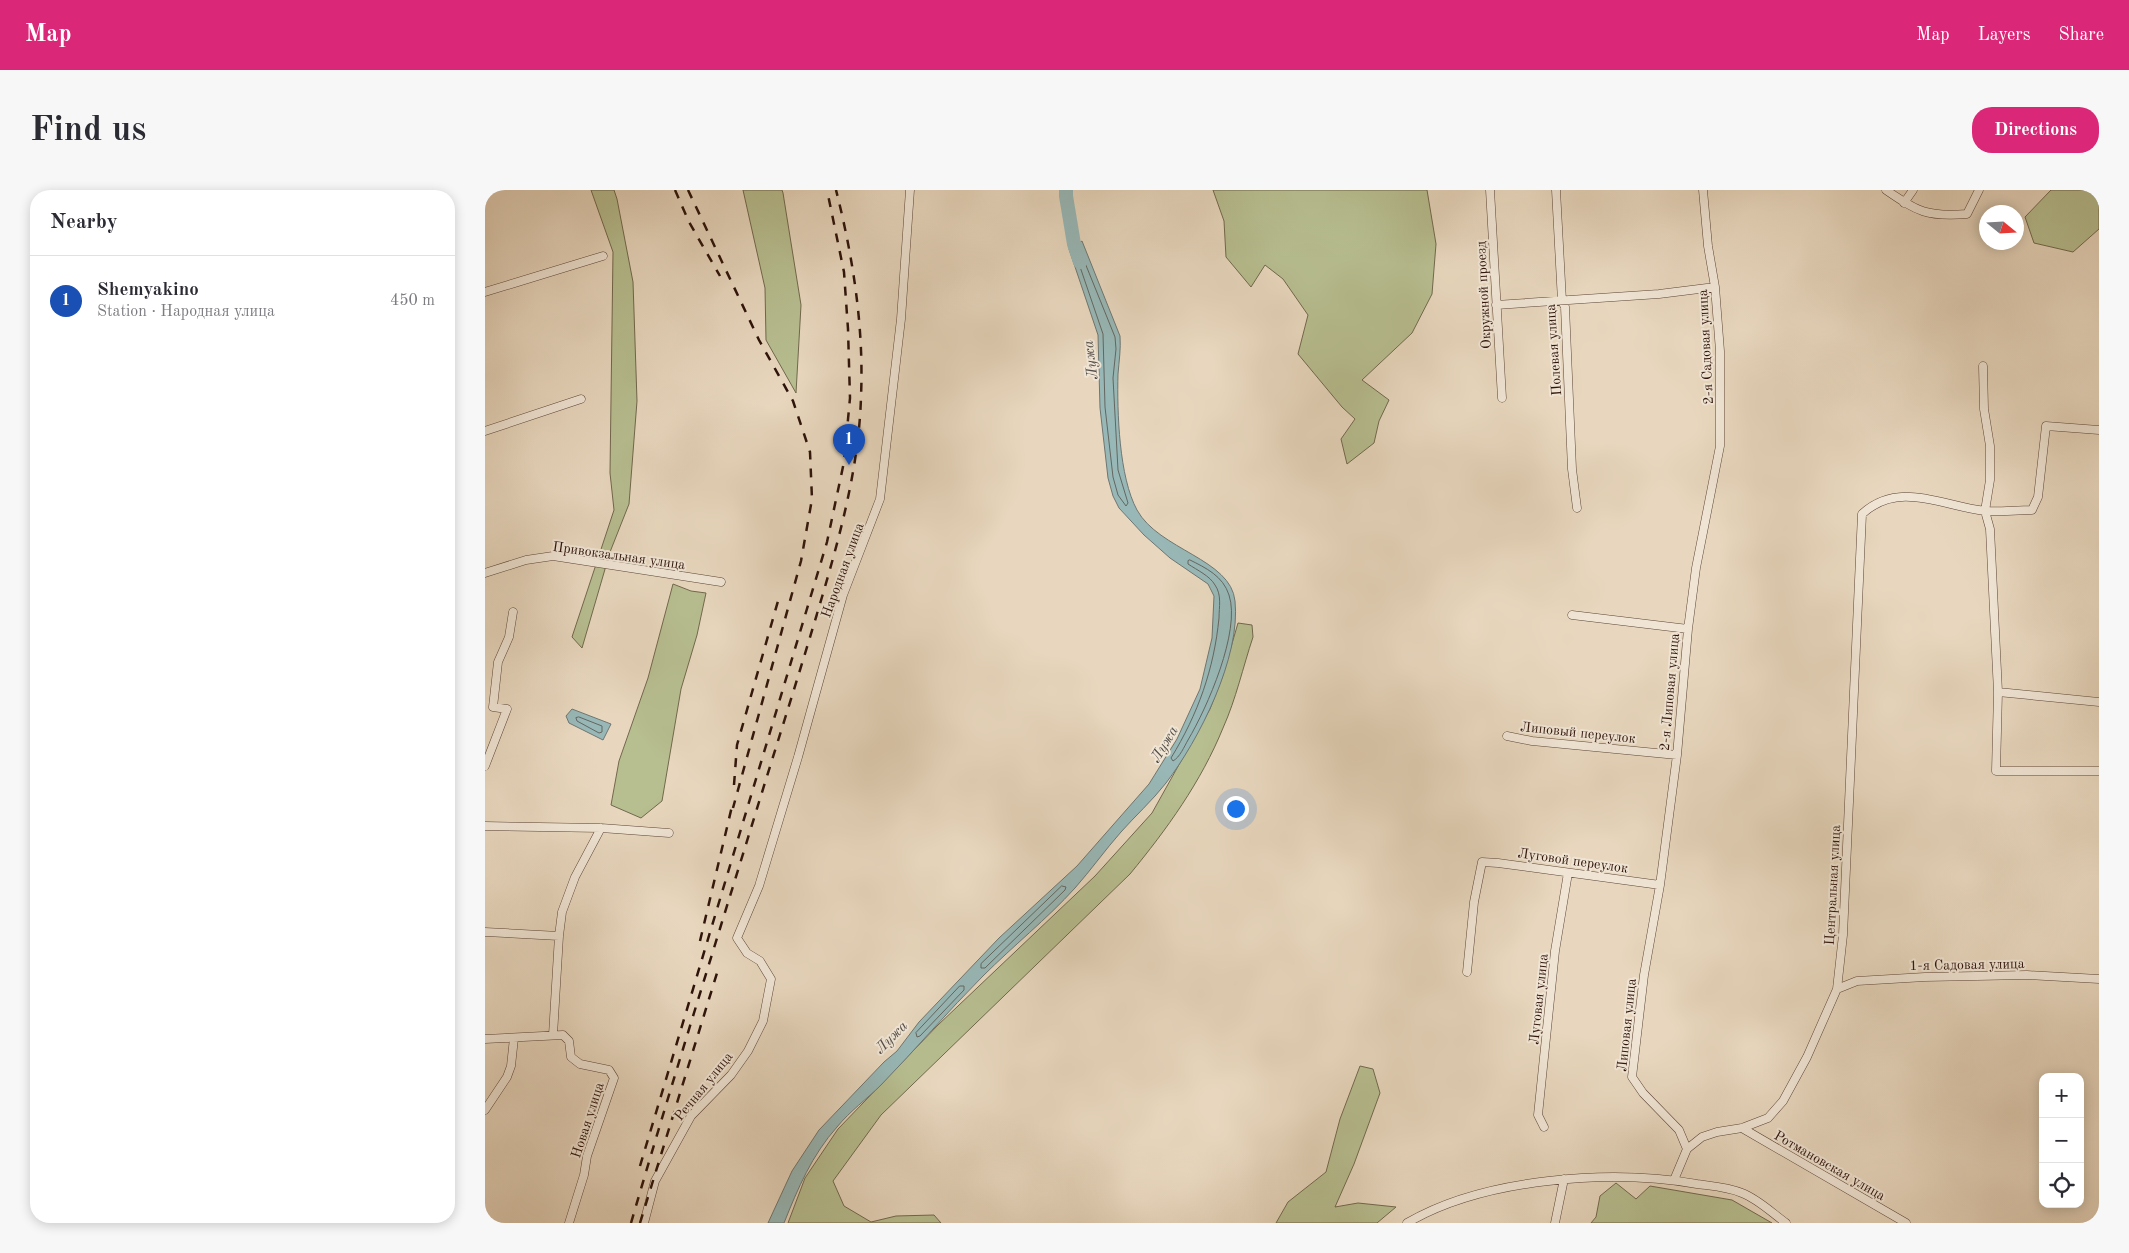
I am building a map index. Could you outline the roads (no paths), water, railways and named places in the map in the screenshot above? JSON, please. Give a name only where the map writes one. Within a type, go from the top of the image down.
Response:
[{"type":"street","name":"Народная улица","points":[[741,944],[737,938],[761,876],[801,748],[843,595],[880,499],[901,319],[910,190]]},
{"type":"street","name":"Окружной проезд","points":[[1490,190],[1502,398]]},
{"type":"street","name":"Полевая улица","points":[[1557,190],[1562,301],[1565,307],[1572,469],[1577,508]]},
{"type":"street","name":"2-я Садовая улица","points":[[1703,190],[1708,246],[1715,287],[1720,351],[1720,446],[1709,503]]},
{"type":"street","points":[[1885,190],[1919,212],[1945,216],[1967,214],[1979,190]]},
{"type":"street","points":[[1904,203],[1913,190]]},
{"type":"street","points":[[485,292],[603,256]]},
{"type":"street","points":[[1496,305],[1715,287]]},
{"type":"street","points":[[1983,366],[1984,409],[1990,446],[1990,480],[1985,510],[1990,529],[1999,692],[1995,771],[2099,771]]},
{"type":"street","points":[[485,431],[581,399]]},
{"type":"street","points":[[1985,510],[2031,510],[2038,497],[2046,426],[2099,430]]},
{"type":"street","name":"Центральная улица","points":[[1687,1149],[1703,1137],[1717,1132],[1742,1128],[1768,1118],[1783,1101],[1807,1057],[1837,989],[1843,935],[1862,514],[1873,504],[1884,499],[1922,497],[1985,510]]},
{"type":"street","name":"2-я Липовая улица","points":[[1660,885],[1677,755],[1687,629],[1696,568],[1709,503]]},
{"type":"street","name":"Привокзальная улица","points":[[485,573],[526,560],[553,556],[721,582]]},
{"type":"street","points":[[485,766],[507,709],[489,708],[498,662],[509,637],[513,612]]},
{"type":"street","points":[[1572,615],[1687,629]]},
{"type":"street","points":[[1999,692],[2099,702]]},
{"type":"street","name":"Липовый переулок","points":[[1507,736],[1532,741],[1677,755]]},
{"type":"street","points":[[485,826],[601,828],[669,833]]},
{"type":"street","points":[[485,1039],[553,1035],[562,912],[575,877],[601,828]]},
{"type":"street","name":"Луговой переулок","points":[[1467,972],[1474,902],[1482,862],[1660,885]]},
{"type":"street","name":"Луговая улица","points":[[1543,1126],[1538,1116],[1555,951],[1568,873]]},
{"type":"street","name":"Липовая улица","points":[[1660,885],[1644,975],[1632,1077],[1643,1093],[1679,1130],[1687,1149]]},
{"type":"street","points":[[485,932],[559,936]]},
{"type":"street","name":"Речная улица","points":[[645,1223],[655,1181],[691,1116],[731,1075],[748,1051],[763,1021],[771,979],[761,961],[747,953],[741,944]]},
{"type":"street","name":"1-я Садовая улица","points":[[1837,989],[1857,981],[1925,977],[2027,975],[2099,979]]},
{"type":"street","name":"Новая улица","points":[[553,1035],[563,1035],[569,1041],[571,1058],[580,1064],[609,1070],[613,1078],[587,1156],[584,1175],[569,1223]]},
{"type":"street","points":[[485,1110],[507,1078],[511,1066],[514,1038]]},
{"type":"street","name":"Ротмановская улица","points":[[1742,1128],[1906,1223]]},
{"type":"street","points":[[1675,1180],[1687,1149]]},
{"type":"street","points":[[1407,1223],[1460,1200],[1527,1184],[1609,1176],[1675,1180],[1740,1192],[1785,1223]]},
{"type":"street","points":[[1555,1223],[1564,1179]]},
{"type":"water","points":[[1082,241],[1120,336],[1118,389],[1120,444],[1126,480],[1131,496],[1137,510],[1147,524],[1161,535],[1208,564],[1231,587],[1235,601],[1235,623],[1225,672],[1192,744],[1161,790],[1121,832],[1064,899],[983,976],[881,1085],[842,1121],[813,1160],[784,1223],[768,1223],[792,1171],[819,1130],[884,1062],[897,1051],[919,1022],[999,938],[1077,866],[1149,784],[1177,739],[1200,689],[1212,638],[1214,596],[1208,584],[1170,558],[1144,535],[1119,508],[1113,496],[1108,478],[1100,408],[1098,335],[1069,249]]},
{"type":"water","points":[[572,709],[611,724],[603,740],[569,723],[566,716]]},
{"type":"waterway","name":"Лужа","points":[[1066,190],[1074,244],[1080,262]]},
{"type":"railway","points":[[675,190],[689,222],[720,276]]},
{"type":"railway","points":[[688,190],[759,340],[793,401],[810,452],[812,499],[801,561],[733,808]]},
{"type":"railway","points":[[640,1166],[827,542],[844,462],[850,398],[848,329],[844,272],[827,190]]},
{"type":"railway","points":[[631,1223],[814,623],[836,548],[853,473],[860,422],[861,345],[852,266],[836,190]]},
{"type":"railway","points":[[734,785],[737,745],[778,601]]},
{"type":"railway","points":[[700,941],[733,802]]},
{"type":"railway","points":[[640,1223],[717,973]]},
{"type":"place","name":"Shemyakino","points":[[849,465]]}]
